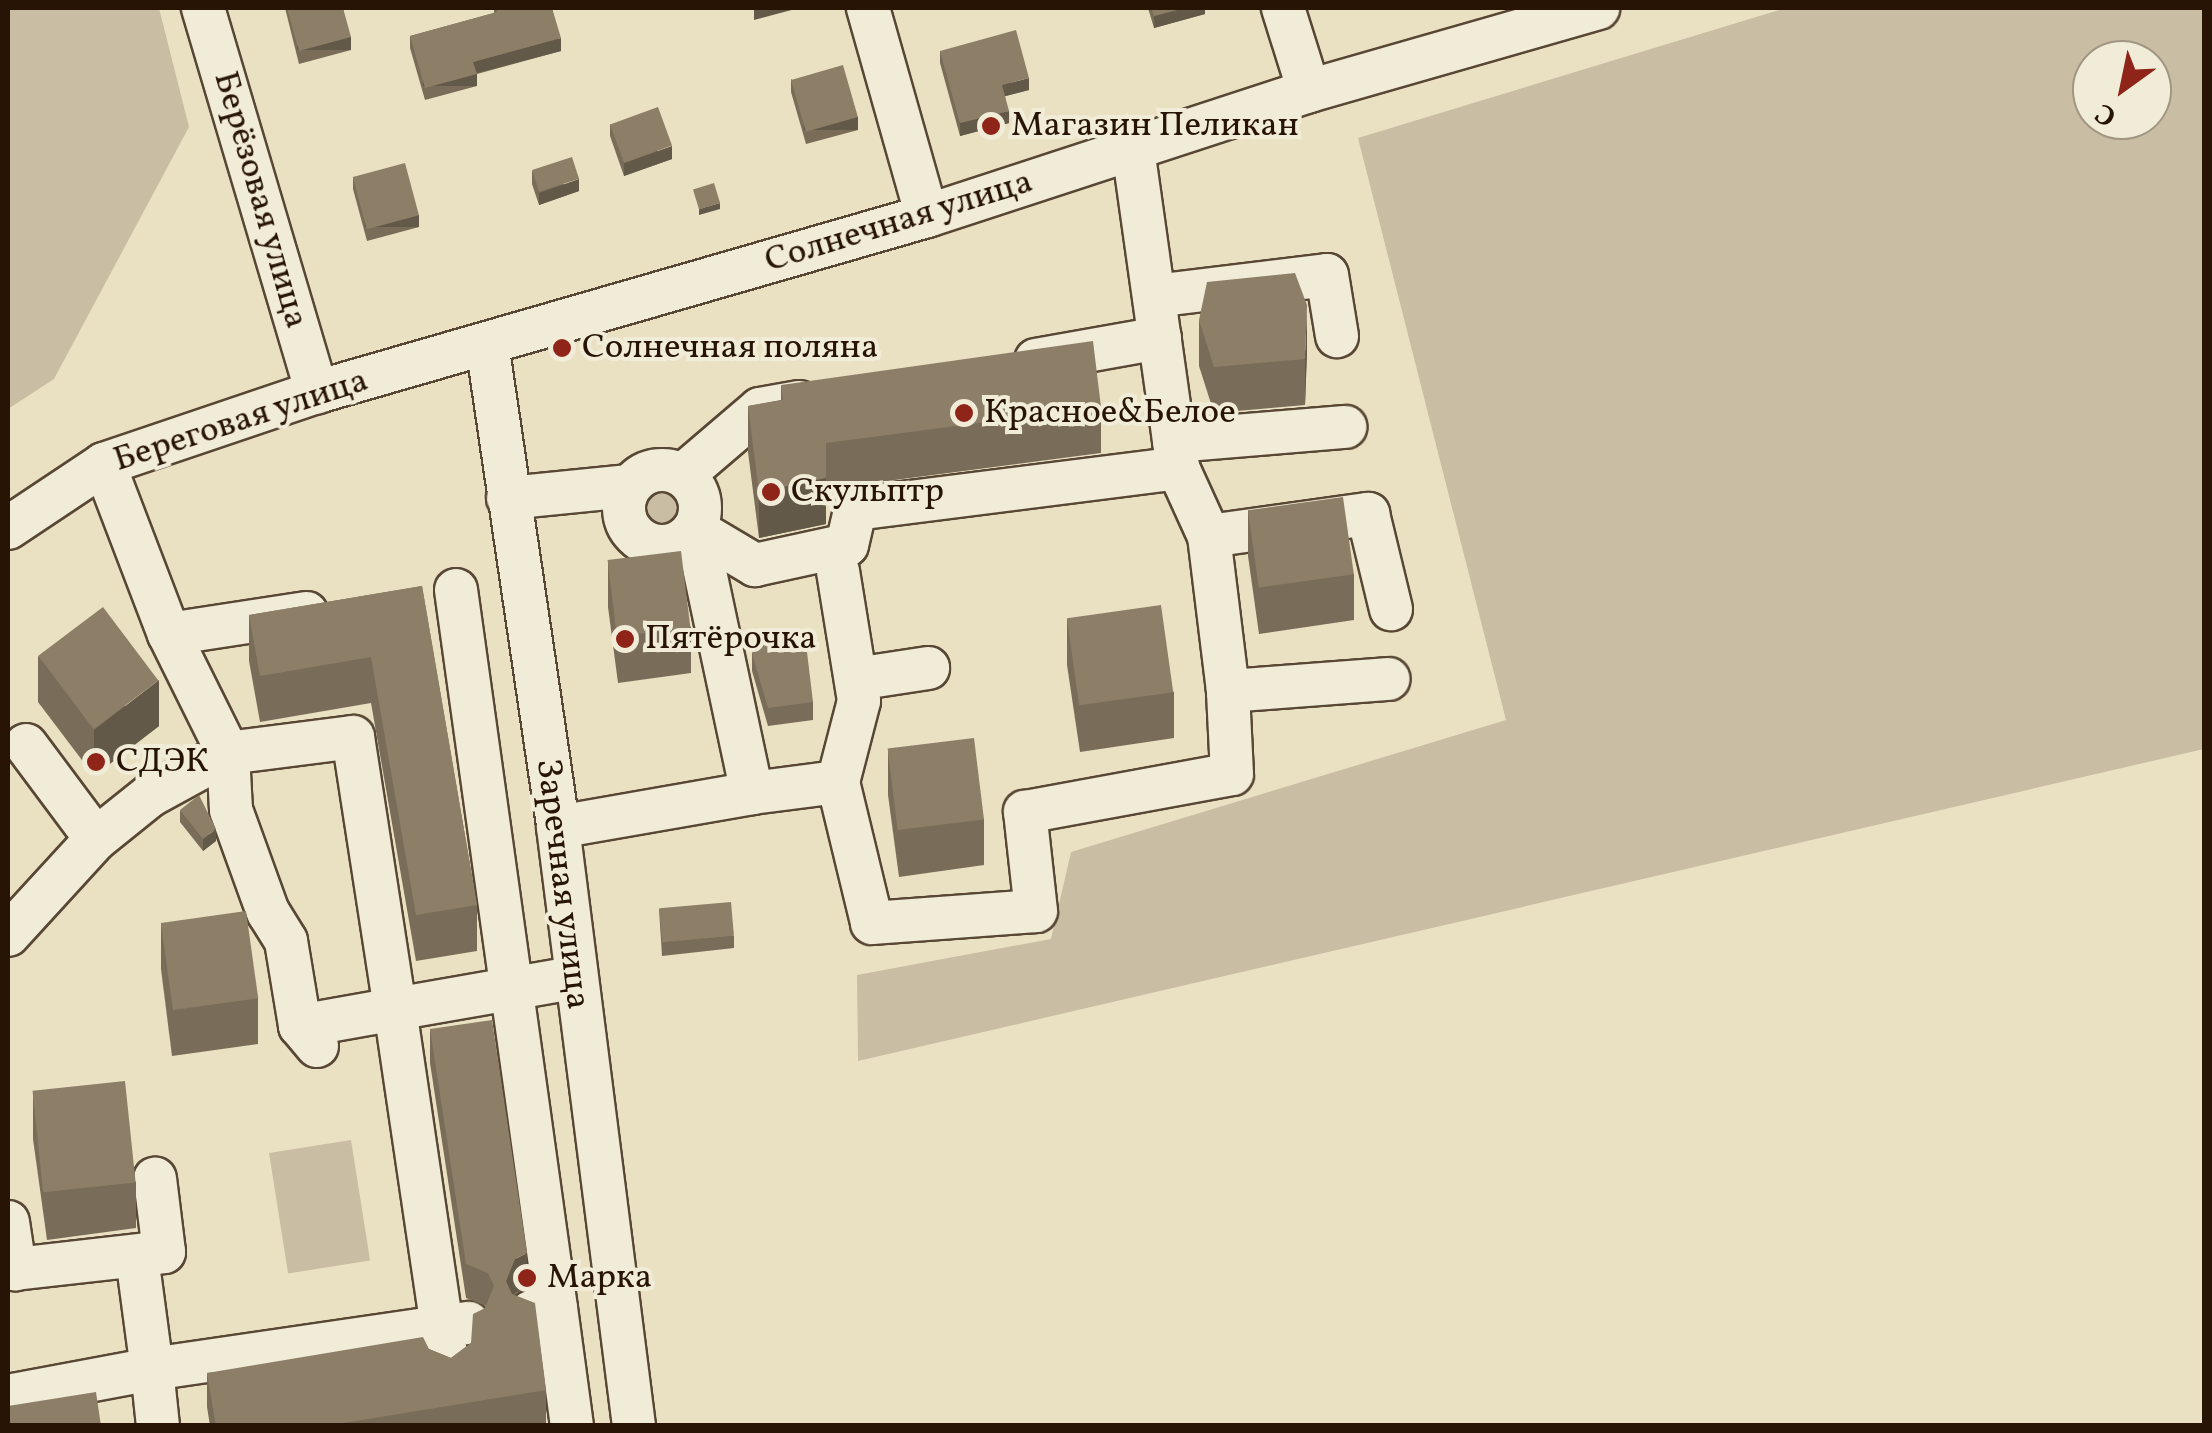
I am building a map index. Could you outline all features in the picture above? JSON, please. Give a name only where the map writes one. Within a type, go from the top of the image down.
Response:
[{"type":"street","name":"Берёзовая улица","points":[[203,8],[317,392]]},
{"type":"street","points":[[868,8],[927,216]]},
{"type":"street","points":[[1282,8],[1309,91]]},
{"type":"street","name":"Солнечная улица","points":[[488,344],[927,216],[1309,91],[1598,8]]},
{"type":"street","points":[[838,571],[859,701],[838,782],[872,922],[1036,911],[1024,812],[1232,774],[1228,690],[1209,536],[1176,454],[1133,149]]},
{"type":"street","points":[[1154,296],[1327,275],[1337,336]]},
{"type":"street","points":[[988,368],[1160,338]]},
{"type":"street","name":"Береговая улица","points":[[8,528],[104,464],[317,392],[488,344]]},
{"type":"street","name":"Заречная улица","points":[[488,344],[558,827],[574,978],[634,1426]]},
{"type":"street","points":[[684,474],[760,409],[836,396]]},
{"type":"street","points":[[696,530],[755,564],[847,545],[855,509],[1345,426]]},
{"type":"street","points":[[104,464],[169,634],[228,753],[231,810],[268,912],[286,941],[309,1036],[395,1009],[574,978]]},
{"type":"street","points":[[508,498],[628,486],[654,468],[684,474],[702,499],[696,530],[752,793]]},
{"type":"street","points":[[628,486],[622,516],[640,542],[670,548],[696,530]]},
{"type":"street","points":[[1209,536],[1368,514],[1391,609]]},
{"type":"street","points":[[520,582],[437,592],[512,989],[544,1310],[572,1426]]},
{"type":"street","points":[[169,634],[341,607]]},
{"type":"street","points":[[856,679],[928,668]]},
{"type":"street","points":[[1228,690],[1389,678]]},
{"type":"street","points":[[8,1396],[152,1369],[453,1339],[395,1009],[353,736],[228,753],[151,795],[96,839],[12,917]]},
{"type":"street","points":[[26,745],[96,839]]},
{"type":"street","points":[[558,827],[838,782]]},
{"type":"street","points":[[8,1222],[15,1270],[164,1252],[154,1178]]},
{"type":"street","points":[[137,1257],[158,1426]]},
{"type":"shaded area","points":[[8,8],[159,8],[189,127],[54,379],[8,409]]},
{"type":"shaded area","points":[[1786,8],[2204,8],[2204,749],[858,1061],[857,975],[1051,939],[1071,852],[1506,720],[1358,138]]},
{"type":"shaded area","points":[[661,491],[673,496],[678,508],[673,520],[661,525],[649,520],[644,508],[649,496]]},
{"type":"shaded area","points":[[351,1140],[370,1260],[288,1273],[269,1153]]},
{"type":"building","points":[[287,8],[343,8],[351,37],[299,51]]},
{"type":"building","points":[[496,8],[552,8],[561,38],[473,62],[477,74],[425,88],[410,36],[497,12]]},
{"type":"building","points":[[1151,8],[1185,8],[1154,16]]},
{"type":"building","points":[[1016,30],[1029,78],[1002,85],[1009,111],[960,123],[940,51]]},
{"type":"building","points":[[843,65],[858,117],[806,132],[791,80]]},
{"type":"building","points":[[658,107],[672,146],[624,163],[610,124]]},
{"type":"building","points":[[572,157],[579,179],[539,192],[532,170]]},
{"type":"building","points":[[405,163],[419,215],[367,229],[353,177]]},
{"type":"building","points":[[714,183],[720,203],[699,210],[693,189]]},
{"type":"building","points":[[1295,273],[1307,305],[1305,359],[1214,367],[1199,320],[1207,282]]},
{"type":"building","points":[[1093,341],[1101,407],[826,443],[826,478],[759,492],[748,406],[783,400],[781,385]]},
{"type":"building","points":[[1343,497],[1354,574],[1259,588],[1248,510]]},
{"type":"building","points":[[681,551],[690,627],[617,636],[608,560]]},
{"type":"building","points":[[422,586],[477,905],[416,915],[371,657],[260,676],[249,615]]},
{"type":"building","points":[[1161,605],[1173,692],[1079,705],[1067,618]]},
{"type":"building","points":[[103,607],[158,680],[94,729],[38,656]]},
{"type":"building","points":[[757,636],[807,652],[813,702],[768,708],[752,653]]},
{"type":"building","points":[[974,738],[984,819],[898,830],[888,749]]},
{"type":"building","points":[[199,795],[216,829],[203,839],[180,810]]},
{"type":"building","points":[[731,902],[734,936],[662,942],[659,908]]},
{"type":"building","points":[[246,911],[258,998],[173,1010],[161,923]]},
{"type":"building","points":[[492,1020],[527,1253],[515,1259],[506,1281],[512,1294],[535,1303],[546,1390],[325,1426],[216,1426],[207,1373],[423,1337],[429,1349],[451,1358],[471,1343],[473,1314],[485,1308],[494,1286],[488,1273],[466,1264],[430,1029]]},
{"type":"building","points":[[125,1081],[136,1182],[43,1192],[33,1091]]},
{"type":"building","points":[[96,1392],[101,1426],[8,1426],[8,1406]]},
{"type":"place","name":"Магазин Пеликан","points":[[991,126]]},
{"type":"place","name":"Солнечная поляна","points":[[562,348]]},
{"type":"place","name":"Красное&Белое","points":[[964,413]]},
{"type":"place","name":"Скульптр","points":[[771,492]]},
{"type":"place","name":"Пятёрочка","points":[[625,639]]},
{"type":"place","name":"СДЭК","points":[[96,762]]},
{"type":"place","name":"Марка","points":[[527,1278]]}]
